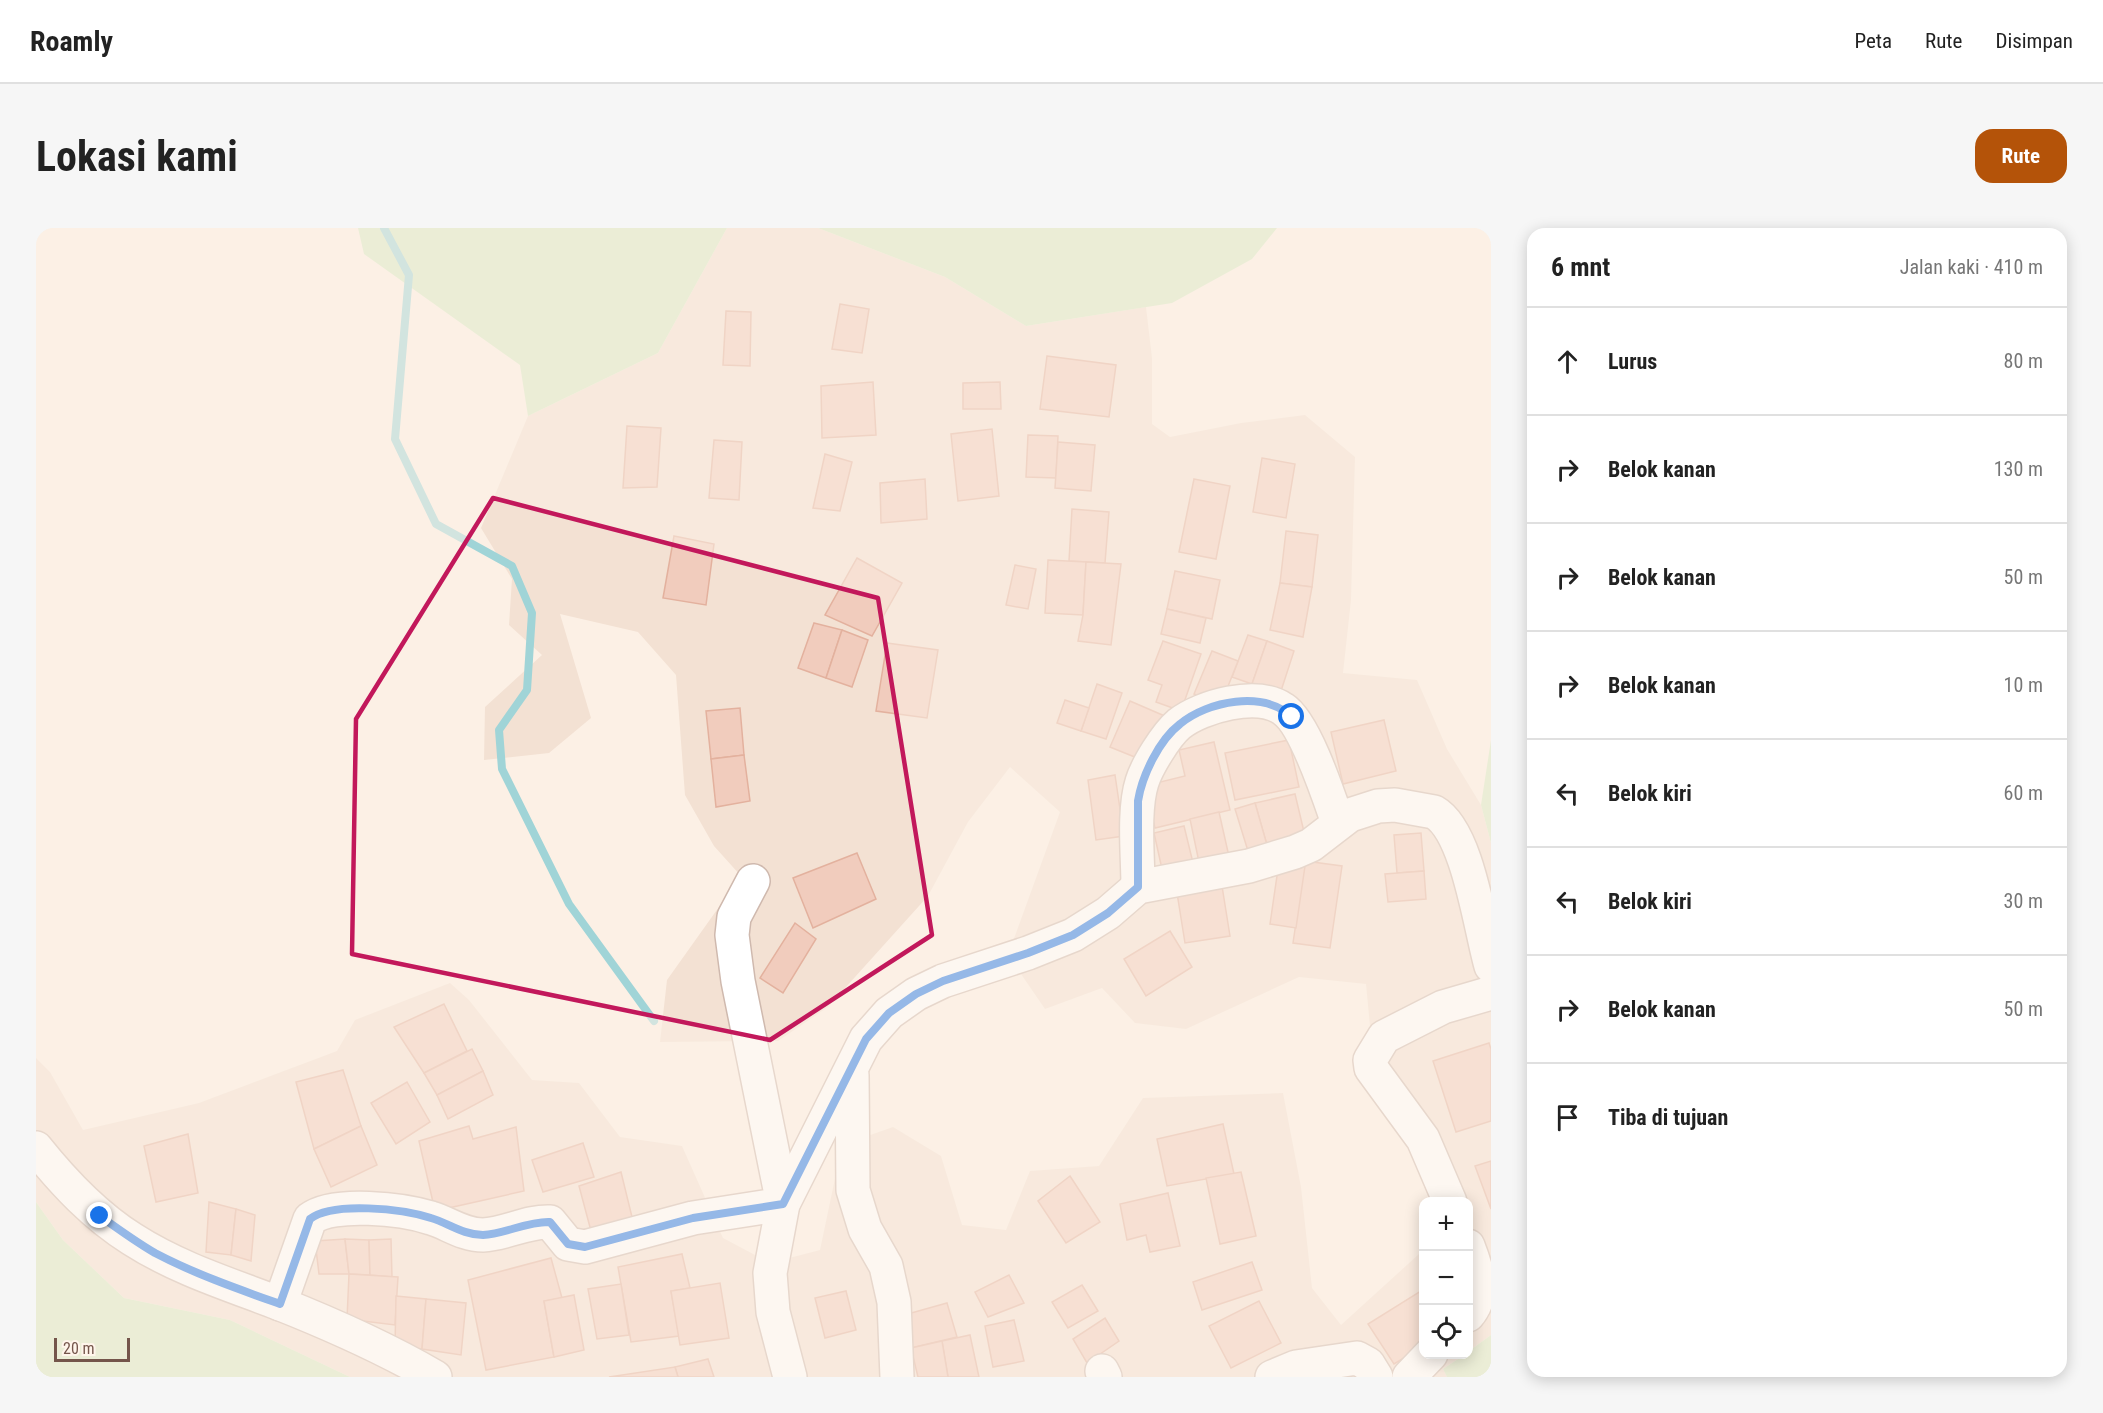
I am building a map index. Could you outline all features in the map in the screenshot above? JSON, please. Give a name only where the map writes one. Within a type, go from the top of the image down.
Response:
[{"type":"street","points":[[1138,887],[1138,801],[1142,780],[1170,735],[1179,725],[1193,715],[1224,704],[1242,700],[1264,702],[1282,708],[1292,717],[1320,772],[1338,824]]},
{"type":"street","points":[[790,1377],[773,1312],[770,1273],[783,1204],[866,1039],[889,1013],[916,994],[943,981],[1028,953],[1073,935],[1108,913],[1138,887],[1249,866],[1295,852],[1311,845],[1350,815],[1378,806],[1395,805],[1413,807],[1439,815],[1452,829],[1459,842],[1491,966]]},
{"type":"street","points":[[753,881],[734,917],[732,935],[740,991],[783,1204]]},
{"type":"street","points":[[1448,1197],[1423,1139],[1371,1068],[1370,1059],[1384,1036],[1443,1007],[1491,993]]},
{"type":"street","points":[[852,1068],[853,1190],[865,1228],[886,1266],[894,1302],[897,1377]]},
{"type":"street","points":[[36,1148],[76,1194],[100,1216],[156,1253],[208,1277],[280,1304],[405,1360],[435,1377]]},
{"type":"street","points":[[280,1304],[310,1219],[324,1211],[353,1208],[400,1212],[430,1217],[463,1232],[483,1235],[550,1222],[568,1244],[585,1247],[693,1218],[783,1204]]},
{"type":"street","points":[[1470,1251],[1478,1272],[1478,1301],[1473,1308]]},
{"type":"street","points":[[1272,1377],[1296,1367],[1357,1358],[1368,1364],[1376,1377]]},
{"type":"street","points":[[1409,1377],[1426,1359]]},
{"type":"highlighted area","points":[[493,498],[878,598],[932,935],[770,1040],[352,954],[356,719]]},
{"type":"shaded area","points":[[727,228],[818,228],[945,277],[1026,326],[1146,307],[1152,358],[1152,424],[1170,437],[1241,423],[1305,415],[1355,457],[1351,600],[1343,673],[1417,680],[1447,749],[1481,805],[1491,843],[1491,1335],[1473,1348],[1473,1197],[1430,1197],[1373,1058],[1366,984],[1299,977],[1186,1029],[1135,1023],[1102,988],[1045,1009],[1008,955],[1060,812],[1010,767],[968,822],[928,896],[828,1007],[778,1041],[660,1042],[667,980],[741,876],[714,846],[685,795],[676,675],[638,632],[560,614],[591,718],[549,753],[484,760],[485,707],[542,655],[509,625],[512,579],[481,528],[528,416],[658,353]]},
{"type":"shaded area","points":[[450,983],[469,1000],[532,1080],[579,1083],[620,1137],[682,1146],[723,1238],[770,1263],[820,1250],[842,1145],[893,1127],[941,1156],[962,1225],[1006,1230],[1030,1171],[1099,1166],[1143,1098],[1283,1093],[1301,1187],[1312,1288],[1341,1325],[1419,1254],[1419,1359],[1458,1359],[1443,1369],[1447,1377],[350,1377],[230,1320],[124,1298],[63,1240],[36,1202],[36,1058],[50,1072],[83,1130],[199,1103],[337,1051],[355,1020]]},
{"type":"green space","points":[[358,228],[727,228],[658,353],[528,416],[520,365],[364,254]]},
{"type":"green space","points":[[818,228],[1277,228],[1252,259],[1172,303],[1026,326],[945,277]]},
{"type":"green space","points":[[1491,740],[1491,843],[1481,805]]},
{"type":"green space","points":[[36,1202],[63,1240],[124,1298],[230,1320],[350,1377],[36,1377]]},
{"type":"green space","points":[[1491,1335],[1491,1377],[1447,1377],[1443,1369],[1458,1359],[1473,1359],[1473,1348]]},
{"type":"building","points":[[840,304],[869,309],[862,353],[832,349]]},
{"type":"building","points":[[726,311],[751,312],[750,366],[723,365]]},
{"type":"building","points":[[1047,356],[1116,365],[1109,417],[1040,409]]},
{"type":"building","points":[[873,382],[876,435],[822,438],[821,386]]},
{"type":"building","points":[[1000,382],[1001,409],[963,409],[963,383]]},
{"type":"building","points":[[627,426],[661,428],[657,487],[623,488]]},
{"type":"building","points":[[992,429],[999,496],[958,501],[951,434]]},
{"type":"building","points":[[1028,435],[1058,436],[1056,478],[1026,477]]},
{"type":"building","points":[[714,440],[742,442],[739,500],[709,498]]},
{"type":"building","points":[[1058,442],[1095,445],[1091,491],[1055,488]]},
{"type":"building","points":[[825,454],[852,462],[840,511],[813,508]]},
{"type":"building","points":[[1262,458],[1295,464],[1286,518],[1253,512]]},
{"type":"building","points":[[925,479],[927,519],[881,523],[880,483]]},
{"type":"building","points":[[1194,479],[1230,486],[1216,559],[1179,552]]},
{"type":"building","points":[[1072,509],[1109,512],[1105,563],[1069,561]]},
{"type":"building","points":[[1286,531],[1318,535],[1312,587],[1280,583]]},
{"type":"building","points":[[674,536],[714,544],[706,605],[663,598]]},
{"type":"building","points":[[857,558],[902,583],[872,636],[825,615]]},
{"type":"building","points":[[1048,560],[1086,562],[1083,615],[1045,613]]},
{"type":"building","points":[[1086,562],[1121,564],[1111,645],[1078,641],[1083,615]]},
{"type":"building","points":[[1015,565],[1036,569],[1028,609],[1006,605]]},
{"type":"building","points":[[1175,571],[1220,580],[1212,619],[1167,609]]},
{"type":"building","points":[[1280,583],[1312,587],[1303,637],[1270,630]]},
{"type":"building","points":[[1167,609],[1206,618],[1200,643],[1161,634]]},
{"type":"building","points":[[814,623],[842,630],[826,678],[798,668]]},
{"type":"building","points":[[842,630],[868,640],[852,687],[826,678]]},
{"type":"building","points":[[1248,635],[1267,641],[1252,684],[1232,677]]},
{"type":"building","points":[[1163,641],[1201,654],[1181,711],[1156,702],[1162,685],[1148,680]]},
{"type":"building","points":[[1267,641],[1294,651],[1280,694],[1252,684]]},
{"type":"building","points":[[887,643],[938,650],[927,718],[876,711]]},
{"type":"building","points":[[1212,651],[1238,661],[1221,704],[1194,694]]},
{"type":"building","points":[[1097,684],[1122,693],[1106,739],[1081,731]]},
{"type":"building","points":[[1065,700],[1089,708],[1081,731],[1057,723]]},
{"type":"building","points":[[1130,701],[1167,717],[1147,762],[1110,747]]},
{"type":"building","points":[[740,708],[744,755],[711,759],[706,711]]},
{"type":"building","points":[[1384,720],[1396,771],[1343,784],[1331,732]]},
{"type":"building","points":[[1289,740],[1299,787],[1235,800],[1225,753]]},
{"type":"building","points":[[1214,742],[1230,810],[1155,828],[1144,786],[1185,776],[1179,750]]},
{"type":"building","points":[[744,755],[750,801],[716,807],[711,759]]},
{"type":"building","points":[[1115,775],[1124,836],[1096,840],[1088,780]]},
{"type":"building","points":[[1295,794],[1305,836],[1267,845],[1255,803]]},
{"type":"building","points":[[1255,803],[1267,845],[1248,851],[1235,809]]},
{"type":"building","points":[[1219,812],[1230,861],[1200,867],[1190,819]]},
{"type":"building","points":[[1184,826],[1195,871],[1164,878],[1154,833]]},
{"type":"building","points":[[1421,833],[1424,871],[1397,873],[1394,835]]},
{"type":"building","points":[[857,853],[876,899],[813,928],[793,878]]},
{"type":"building","points":[[1305,861],[1342,866],[1330,948],[1293,943]]},
{"type":"building","points":[[1279,862],[1305,866],[1296,928],[1270,924]]},
{"type":"building","points":[[1424,871],[1426,899],[1388,902],[1385,874]]},
{"type":"building","points":[[1222,886],[1230,936],[1185,943],[1177,893]]},
{"type":"building","points":[[795,923],[816,939],[783,993],[760,978]]},
{"type":"building","points":[[1170,931],[1192,967],[1146,996],[1124,959]]},
{"type":"building","points":[[444,1004],[467,1051],[424,1073],[394,1027]]},
{"type":"building","points":[[1489,1043],[1491,1049],[1491,1121],[1456,1132],[1433,1061]]},
{"type":"building","points":[[472,1049],[483,1071],[437,1095],[424,1073]]},
{"type":"building","points":[[343,1070],[361,1126],[314,1149],[296,1082]]},
{"type":"building","points":[[483,1071],[493,1095],[448,1119],[437,1095]]},
{"type":"building","points":[[407,1082],[430,1122],[396,1144],[371,1103]]},
{"type":"building","points":[[1223,1124],[1234,1174],[1167,1186],[1157,1139]]},
{"type":"building","points":[[361,1126],[377,1165],[331,1187],[314,1149]]},
{"type":"building","points":[[469,1126],[473,1139],[516,1127],[524,1191],[435,1211],[419,1141]]},
{"type":"building","points":[[188,1134],[198,1193],[156,1202],[144,1146]]},
{"type":"building","points":[[583,1143],[594,1177],[543,1192],[532,1160]]},
{"type":"building","points":[[1491,1161],[1491,1209],[1475,1166]]},
{"type":"building","points":[[621,1172],[632,1217],[591,1231],[579,1186]]},
{"type":"building","points":[[1241,1172],[1256,1236],[1220,1244],[1206,1178]]},
{"type":"building","points":[[1070,1176],[1100,1222],[1066,1243],[1038,1201]]},
{"type":"building","points":[[1168,1193],[1180,1246],[1150,1252],[1146,1235],[1127,1240],[1120,1204]]},
{"type":"building","points":[[209,1202],[236,1209],[231,1255],[206,1252]]},
{"type":"building","points":[[236,1209],[255,1215],[251,1261],[231,1255]]},
{"type":"building","points":[[345,1239],[349,1274],[319,1274],[315,1241]]},
{"type":"building","points":[[345,1239],[369,1240],[370,1275],[349,1274]]},
{"type":"building","points":[[391,1239],[392,1277],[370,1275],[369,1240]]},
{"type":"building","points":[[682,1254],[690,1288],[671,1291],[679,1336],[631,1342],[618,1267]]},
{"type":"building","points":[[551,1258],[562,1298],[544,1301],[554,1357],[486,1370],[468,1280]]},
{"type":"building","points":[[1252,1262],[1262,1290],[1202,1310],[1193,1282]]},
{"type":"building","points":[[349,1274],[398,1277],[395,1325],[347,1319]]},
{"type":"building","points":[[1009,1275],[1024,1303],[988,1317],[975,1292]]},
{"type":"building","points":[[720,1283],[729,1338],[680,1345],[671,1291]]},
{"type":"building","points":[[621,1284],[629,1335],[597,1339],[588,1289]]},
{"type":"building","points":[[1082,1285],[1098,1311],[1068,1328],[1052,1302]]},
{"type":"building","points":[[846,1291],[856,1330],[825,1338],[815,1298]]},
{"type":"building","points":[[1419,1292],[1419,1349],[1394,1364],[1368,1324]]},
{"type":"building","points":[[574,1295],[584,1350],[554,1357],[544,1301]]},
{"type":"building","points":[[396,1296],[426,1299],[422,1349],[395,1347]]},
{"type":"building","points":[[426,1299],[466,1303],[461,1355],[422,1349]]},
{"type":"building","points":[[1259,1301],[1281,1343],[1231,1368],[1209,1326]]},
{"type":"building","points":[[947,1303],[957,1337],[911,1348],[904,1315]]},
{"type":"building","points":[[1105,1318],[1119,1341],[1087,1363],[1073,1339]]},
{"type":"building","points":[[1014,1320],[1024,1361],[993,1367],[985,1326]]},
{"type":"building","points":[[970,1335],[979,1377],[948,1377],[942,1341]]},
{"type":"building","points":[[942,1341],[948,1377],[918,1377],[911,1348]]},
{"type":"building","points":[[708,1359],[714,1377],[678,1377],[675,1367]]},
{"type":"building","points":[[675,1367],[678,1377],[609,1377]]},
{"type":"waterway","points":[[384,228],[409,275],[395,439],[436,524],[512,566],[532,613],[527,690],[499,730],[502,769],[569,904],[654,1021]]},
{"type":"route","points":[[100,1216],[156,1253],[208,1277],[280,1304],[310,1219],[317,1213],[336,1208],[400,1212],[430,1217],[463,1232],[483,1235],[550,1222],[568,1244],[585,1247],[693,1218],[783,1204],[866,1039],[889,1013],[916,994],[943,981],[1028,953],[1073,935],[1108,913],[1138,887],[1138,801],[1142,780],[1150,764],[1179,725],[1193,715],[1242,700],[1264,702],[1282,708],[1292,717]]}]
